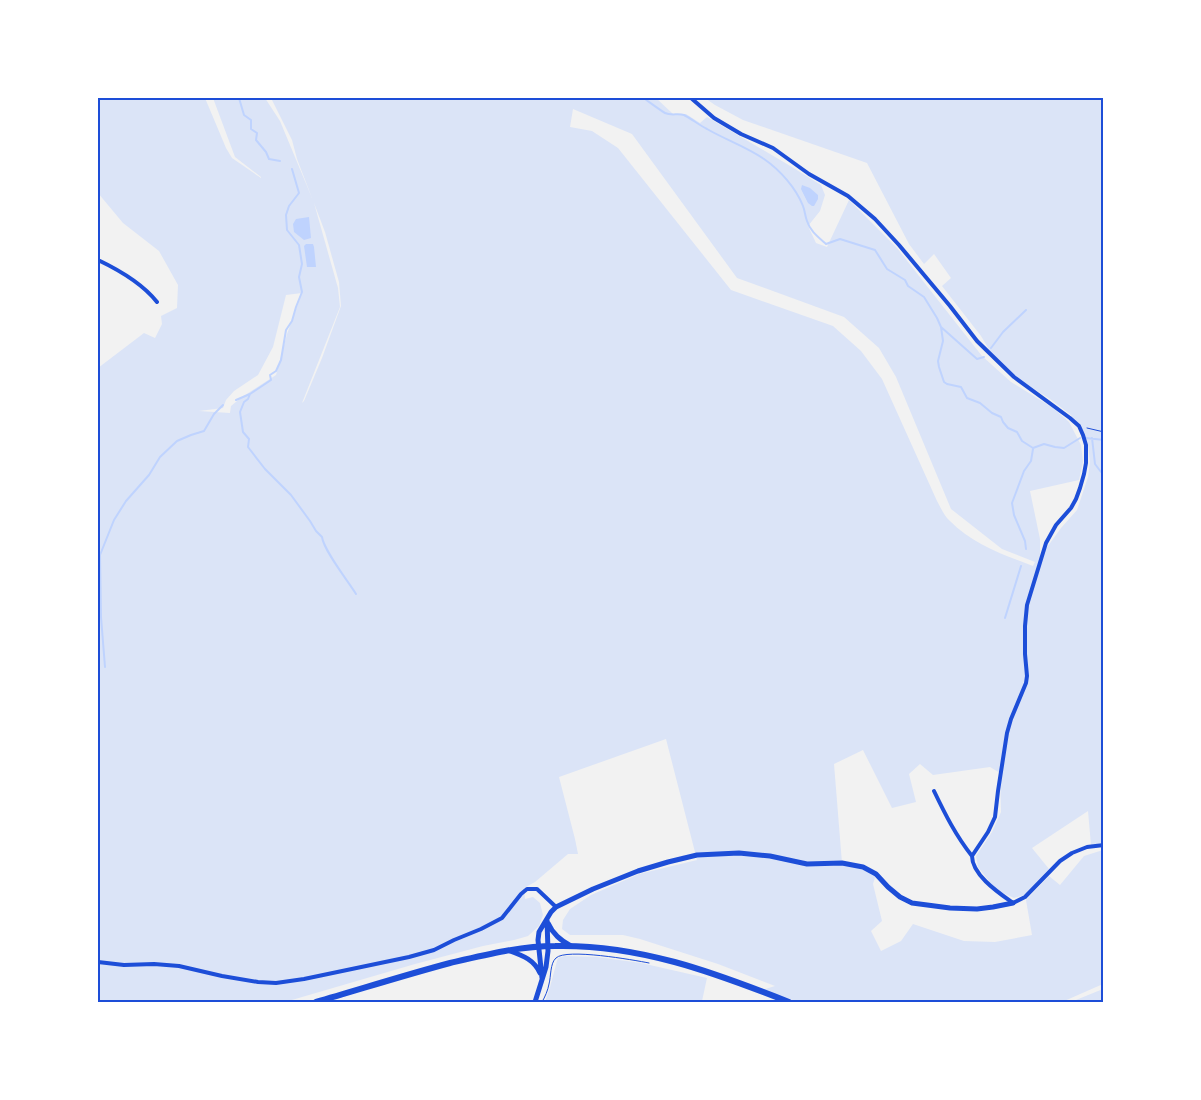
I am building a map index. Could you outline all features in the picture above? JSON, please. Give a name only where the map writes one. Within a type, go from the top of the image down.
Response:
[{"type":"main road","points":[[316,1002],[416,972],[477,957],[538,946],[571,946],[620,950],[664,958],[696,967],[789,1002]]},
{"type":"street","points":[[691,98],[714,118],[741,134],[773,148],[809,174],[854,201],[875,219],[950,306],[977,342],[1014,377],[1070,418],[1078,426],[1086,444],[1084,474],[1076,499],[1049,536],[1027,605],[1025,626],[1026,683],[1011,719],[995,817],[972,856],[972,862],[985,881],[1013,903]]},
{"type":"street","points":[[98,260],[137,283],[157,302]]},
{"type":"street","points":[[934,791],[963,845],[972,856]]},
{"type":"street","points":[[542,978],[538,946],[539,932],[556,907],[592,889],[638,871],[668,862],[698,855],[739,853],[770,856],[807,864],[842,863],[863,867],[876,874],[900,897],[912,903],[976,909],[1013,903],[1025,897],[1060,860],[1087,847],[1104,845]]},
{"type":"street","points":[[98,962],[124,965],[154,964],[179,966],[276,984],[409,957],[434,950],[502,918],[527,889],[537,889],[556,907]]},
{"type":"street","points":[[547,920],[556,935],[571,946]]},
{"type":"street","points":[[534,1002],[538,996],[548,957],[547,920]]},
{"type":"street","points":[[509,950],[531,960],[537,966],[542,978]]},
{"type":"path","points":[[1078,426],[1104,432]]},
{"type":"path","points":[[542,1002],[550,983],[554,961],[559,956],[567,954],[598,955],[653,964]]},
{"type":"shaded area","points":[[98,98],[205,98],[232,158],[261,178],[235,157],[213,98],[265,98],[280,121],[312,198],[292,140],[271,98],[656,98],[673,114],[686,114],[700,123],[707,117],[821,185],[825,195],[820,211],[808,226],[816,243],[827,247],[849,200],[897,248],[982,356],[1011,382],[1053,408],[1069,422],[1081,445],[1083,462],[1079,480],[1030,491],[1040,539],[1040,557],[1077,510],[1088,477],[1090,462],[1088,444],[1082,429],[1071,415],[1015,377],[990,351],[981,336],[942,286],[951,278],[934,254],[924,264],[909,244],[867,163],[743,120],[705,98],[1103,98],[1103,843],[1091,845],[1088,811],[1032,848],[1049,869],[1024,895],[1014,898],[996,890],[978,867],[976,856],[992,832],[1001,812],[1000,773],[990,767],[933,775],[920,764],[909,774],[916,802],[892,808],[863,750],[834,764],[842,863],[876,874],[873,884],[882,921],[871,931],[881,951],[901,941],[913,924],[964,941],[995,942],[1032,935],[1026,900],[1049,876],[1060,885],[1084,856],[1103,850],[1103,984],[1062,1002],[789,1002],[759,991],[775,986],[718,964],[640,939],[623,935],[570,935],[562,929],[563,920],[570,909],[591,895],[639,874],[697,860],[666,739],[559,777],[578,854],[568,854],[535,882],[524,888],[525,899],[533,897],[540,903],[543,915],[539,926],[528,936],[415,964],[285,1002],[98,1002],[98,368],[144,333],[155,338],[162,324],[161,316],[177,308],[178,285],[159,251],[123,223],[98,193]],"holes":[[[573,109],[632,134],[737,278],[844,317],[879,348],[896,377],[951,509],[1002,549],[1035,562],[1033,566],[978,542],[946,517],[882,379],[861,351],[833,326],[731,290],[618,148],[592,131],[570,127]],[[314,203],[325,232],[339,282],[341,306],[322,358],[302,403],[340,307],[338,288]],[[302,293],[287,334],[276,375],[231,406],[230,413],[199,411],[223,408],[226,400],[234,391],[258,375],[273,347],[286,295]]]},
{"type":"shaded area","points":[[565,956],[597,957],[641,963],[707,978],[702,1001],[705,1002],[545,1002],[558,958]]},
{"type":"shaded area","points":[[1103,989],[1103,1002],[1071,1002]]},
{"type":"water","points":[[802,185],[810,188],[818,195],[814,206],[808,203],[801,189]]},
{"type":"water","points":[[309,217],[311,238],[304,240],[294,232],[293,224],[296,219]]},
{"type":"water","points":[[306,244],[313,244],[316,267],[307,267],[304,246]]},
{"type":"waterway","points":[[239,98],[244,115],[251,120],[251,129],[257,133],[256,140],[269,159],[280,161]]},
{"type":"waterway","points":[[644,98],[665,113],[684,115],[770,163],[792,186],[800,199],[810,228],[826,244],[840,239],[875,250],[887,269],[905,280],[908,286],[924,297],[937,318],[941,327],[943,341],[938,361],[944,382],[961,387],[967,398],[980,403],[992,413],[1001,417],[1008,428],[1017,432],[1022,441],[1033,448],[1044,444],[1064,448],[1080,438]]},
{"type":"waterway","points":[[236,400],[250,394],[271,380],[270,375],[276,371],[281,360],[286,330],[292,321],[302,292],[299,277],[302,264],[299,245],[287,230],[286,215],[289,206],[299,193],[292,169]]},
{"type":"waterway","points":[[991,348],[1003,332],[1026,310]]},
{"type":"waterway","points":[[941,327],[977,359],[984,357]]},
{"type":"waterway","points":[[250,394],[240,412],[243,432],[249,439],[248,447],[265,469],[291,495],[322,537],[332,558],[356,594]]},
{"type":"waterway","points":[[105,667],[101,617],[100,555],[114,520],[126,501],[149,475],[160,457],[177,441],[204,431],[214,414],[223,405]]},
{"type":"waterway","points":[[1086,438],[1104,440]]},
{"type":"waterway","points":[[1092,438],[1095,464],[1101,472],[1104,472]]},
{"type":"waterway","points":[[1026,549],[1025,541],[1014,515],[1012,503],[1024,471],[1031,461],[1033,449]]},
{"type":"waterway","points":[[1005,618],[1021,566]]}]
